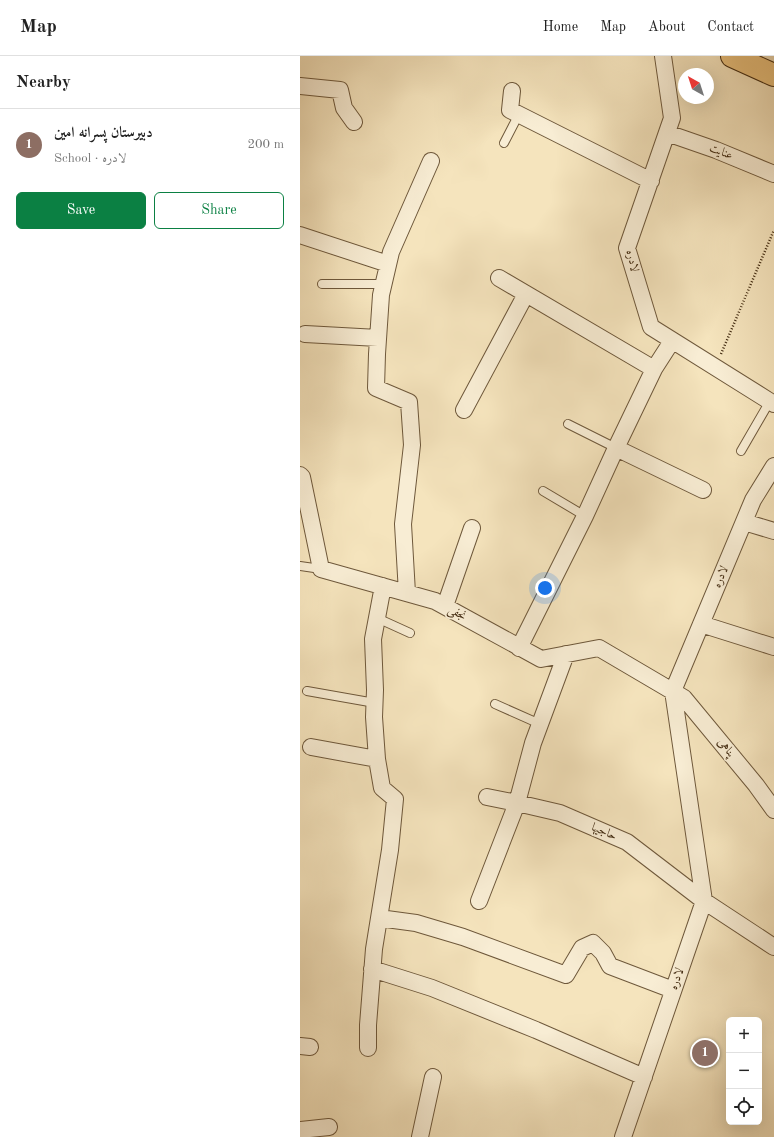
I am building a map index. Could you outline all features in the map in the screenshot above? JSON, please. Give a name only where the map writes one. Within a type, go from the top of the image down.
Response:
[{"type":"main road","points":[[732,56],[767,66]]},
{"type":"street","name":"لادره","points":[[663,56],[672,118],[627,248],[651,327],[772,402]]},
{"type":"street","points":[[300,86],[340,90],[344,108],[354,122]]},
{"type":"street","points":[[512,91],[510,110],[651,181]]},
{"type":"street","name":"عنایت","points":[[668,133],[716,150],[774,174]]},
{"type":"street","points":[[407,593],[403,524],[412,445],[409,402],[376,388],[378,338],[382,295],[391,252],[431,161]]},
{"type":"street","points":[[300,235],[388,264]]},
{"type":"street","points":[[499,278],[654,369]]},
{"type":"street","points":[[464,410],[526,294]]},
{"type":"street","points":[[305,334],[378,338]]},
{"type":"street","points":[[519,648],[585,516],[654,369],[672,341]]},
{"type":"street","points":[[616,448],[703,490]]},
{"type":"street","name":"لادره","points":[[673,691],[753,500],[774,466]]},
{"type":"street","points":[[300,475],[302,477],[321,569]]},
{"type":"street","points":[[744,522],[774,531]]},
{"type":"street","points":[[445,606],[472,528]]},
{"type":"street","name":"نجفی","points":[[321,569],[435,601],[541,659],[599,648],[673,691]]},
{"type":"street","points":[[368,1048],[368,1025],[374,949],[390,850],[395,799],[382,788],[374,717],[376,690],[373,639],[383,586]]},
{"type":"street","points":[[702,624],[774,647]]},
{"type":"street","points":[[479,901],[517,802],[533,743],[566,654]]},
{"type":"street","points":[[673,691],[704,901],[774,947]]},
{"type":"street","name":"پناهی","points":[[673,691],[684,698],[756,785],[774,810]]},
{"type":"street","points":[[311,747],[378,759]]},
{"type":"street","name":"حاجیها","points":[[487,797],[517,802],[560,813],[627,842],[704,901]]},
{"type":"street","name":"لادره","points":[[623,1137],[704,901]]},
{"type":"street","points":[[379,918],[416,923],[463,937],[566,975],[582,948],[593,943],[603,953],[610,966],[673,990]]},
{"type":"street","points":[[372,969],[432,988],[536,1030],[644,1077]]},
{"type":"street","points":[[420,1137],[433,1077]]},
{"type":"street","points":[[300,1130],[329,1127]]},
{"type":"lane","points":[[504,143],[519,114]]},
{"type":"lane","points":[[322,284],[384,284]]},
{"type":"lane","points":[[741,451],[772,402]]},
{"type":"lane","points":[[568,424],[616,448]]},
{"type":"lane","points":[[543,491],[585,516]]},
{"type":"lane","points":[[300,566],[321,569]]},
{"type":"lane","points":[[377,618],[410,632]]},
{"type":"lane","points":[[307,691],[374,703]]},
{"type":"lane","points":[[495,704],[540,724]]},
{"type":"path","points":[[716,368],[774,230]]},
{"type":"place","name":"دبیرستان پسرانه امین","points":[[705,1053]]}]
